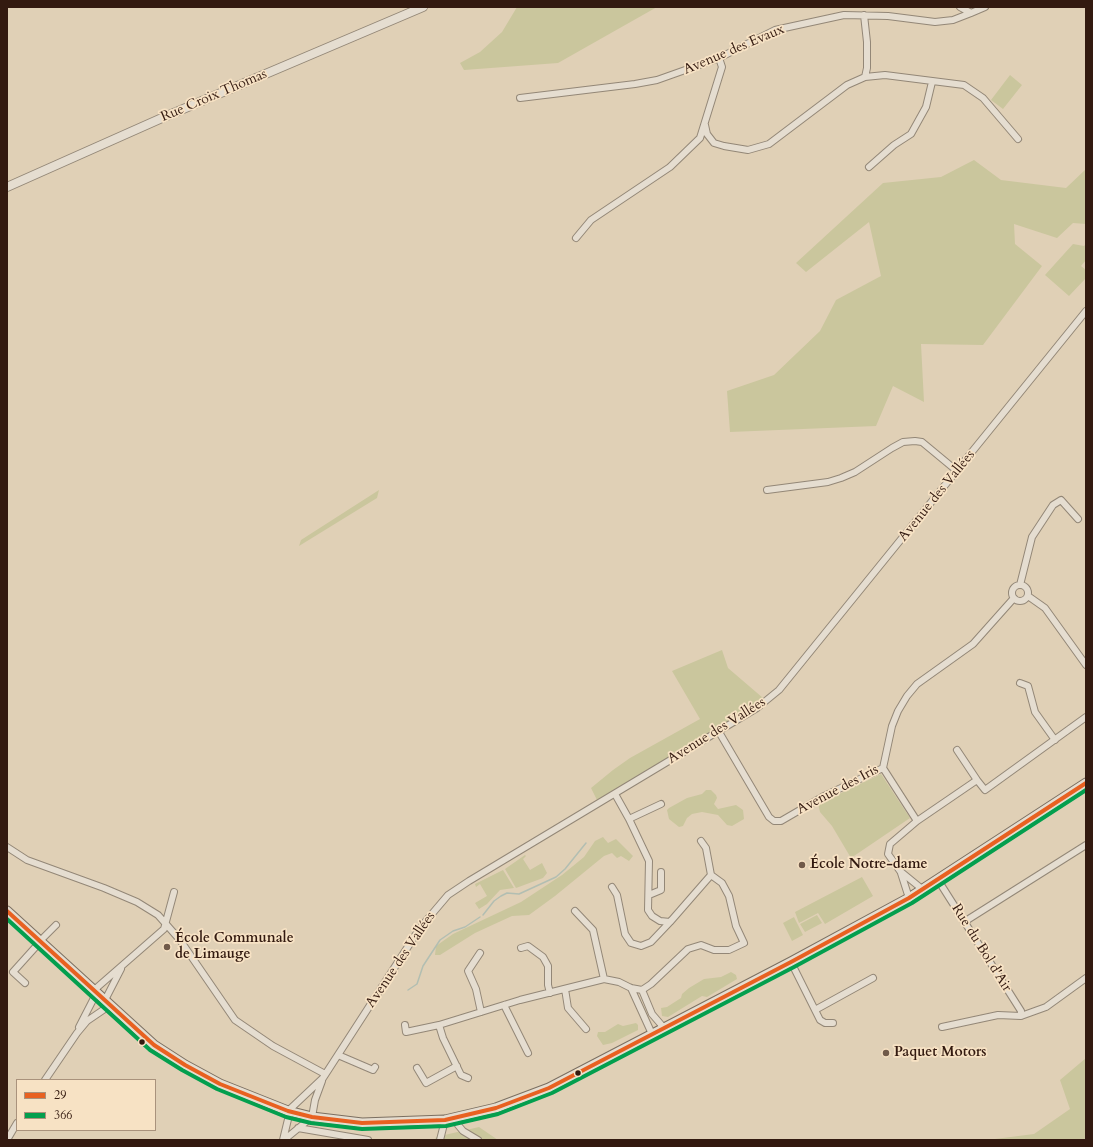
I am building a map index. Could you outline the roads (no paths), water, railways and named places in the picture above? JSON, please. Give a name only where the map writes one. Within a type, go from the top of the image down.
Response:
[{"type":"main road","points":[[7,911],[107,1004],[154,1045],[185,1065],[220,1084],[289,1111],[312,1117],[362,1123],[456,1119],[496,1108],[549,1088],[791,962],[909,898],[1086,783]]},
{"type":"street","name":"Rue Croix Thomas","points":[[7,187],[162,118],[423,7]]},
{"type":"street","points":[[960,7],[971,13]]},
{"type":"street","name":"Avenue des Evaux","points":[[520,98],[650,81],[675,75],[719,58],[740,46],[775,30],[844,15],[888,16],[935,22],[953,20],[986,7]]},
{"type":"street","points":[[864,15],[867,42],[867,68],[864,77]]},
{"type":"street","points":[[576,238],[591,220],[605,209],[670,167],[700,138],[722,67],[719,58]]},
{"type":"street","points":[[705,125],[707,134],[714,142],[724,146],[748,150],[758,148],[769,144],[847,85],[864,77],[885,75],[964,85],[983,98],[1018,138]]},
{"type":"street","points":[[869,167],[894,145],[911,134],[926,107],[932,82]]},
{"type":"street","name":"Avenue des Vallées","points":[[289,1111],[324,1076],[420,928],[448,895],[469,880],[719,732],[757,708],[779,690],[1086,311]]},
{"type":"street","points":[[768,490],[793,485],[828,482],[841,478],[855,472],[897,445],[915,441],[922,442],[957,471]]},
{"type":"street","points":[[1028,596],[1022,601],[1014,598],[1013,591],[1020,585],[1032,536],[1053,505],[1062,500],[1078,518]]},
{"type":"street","points":[[1020,585],[1027,588],[1028,596],[1045,608],[1086,665]]},
{"type":"street","name":"Avenue des Iris","points":[[719,732],[774,821],[781,821],[824,796],[883,768],[892,726],[906,696],[917,684],[973,644],[1014,598]]},
{"type":"street","points":[[1020,683],[1028,686],[1035,712],[1055,740]]},
{"type":"street","points":[[957,750],[985,790],[1086,717]]},
{"type":"street","points":[[883,768],[917,821]]},
{"type":"street","points":[[922,890],[900,871],[888,854],[890,844],[917,821],[977,780]]},
{"type":"street","points":[[615,794],[649,861],[648,910],[652,916],[660,921],[670,922]]},
{"type":"street","points":[[629,819],[661,804]]},
{"type":"street","points":[[405,1025],[406,1032],[439,1025],[504,1005],[604,979],[619,982],[631,988],[642,990],[651,984],[688,949],[701,945],[714,950],[729,950],[744,943],[736,926],[729,896],[722,883],[711,875],[706,848],[702,841]]},
{"type":"street","points":[[964,922],[1086,845]]},
{"type":"street","points":[[7,847],[27,860],[104,888],[137,902],[158,915],[180,940],[235,1020],[273,1046],[324,1076]]},
{"type":"street","points":[[900,871],[909,898]]},
{"type":"street","points":[[649,895],[661,890],[661,872]]},
{"type":"street","points":[[612,887],[616,895],[625,934],[631,943],[641,946],[652,942],[711,875]]},
{"type":"street","name":"Rue du Bol d'Air","points":[[938,880],[1021,1011],[1021,1016]]},
{"type":"street","points":[[77,1033],[94,992],[164,929],[174,892]]},
{"type":"street","points":[[575,911],[592,930],[604,979]]},
{"type":"street","points":[[25,983],[13,972],[56,925]]},
{"type":"street","points":[[521,948],[528,946],[543,957],[548,966],[548,985],[550,993]]},
{"type":"street","points":[[462,976],[468,971],[480,953]]},
{"type":"street","points":[[791,962],[820,1020],[825,1023],[833,1023]]},
{"type":"street","points":[[46,1079],[77,1033],[107,1004],[123,966]]},
{"type":"street","points":[[468,971],[476,990],[481,1012]]},
{"type":"street","points":[[815,1010],[873,978]]},
{"type":"street","points":[[942,1028],[998,1015],[1021,1016],[1046,1007],[1086,978]]},
{"type":"street","points":[[631,988],[652,1034]]},
{"type":"street","points":[[565,990],[568,1008],[586,1029]]},
{"type":"street","points":[[642,990],[652,1014],[664,1028]]},
{"type":"street","points":[[504,1005],[528,1053]]},
{"type":"street","points":[[439,1025],[443,1038],[461,1074],[468,1078]]},
{"type":"street","points":[[338,1055],[373,1070],[375,1067]]},
{"type":"street","points":[[417,1068],[426,1083],[457,1066]]},
{"type":"street","name":"Avenue des Vallées","points":[[312,1117],[315,1100],[324,1076]]},
{"type":"street","points":[[283,1140],[289,1111]]},
{"type":"street","points":[[283,1140],[312,1117]]},
{"type":"street","points":[[456,1119],[463,1130],[478,1140]]},
{"type":"street","points":[[440,1140],[446,1120]]},
{"type":"street","points":[[7,1140],[16,1126]]},
{"type":"street","points":[[298,1128],[368,1140]]},
{"type":"waterway","points":[[483,915],[494,901],[501,896],[507,893],[519,894],[556,877],[565,869],[586,843]]},
{"type":"waterway","points":[[408,990],[417,984],[423,966],[440,940],[453,931],[465,927],[480,917]]},
{"type":"place","name":"École Notre-dame","points":[[802,865]]},
{"type":"place","name":"École Communale de Limauge","points":[[167,947]]},
{"type":"place","name":"Paquet Motors","points":[[886,1053]]}]
